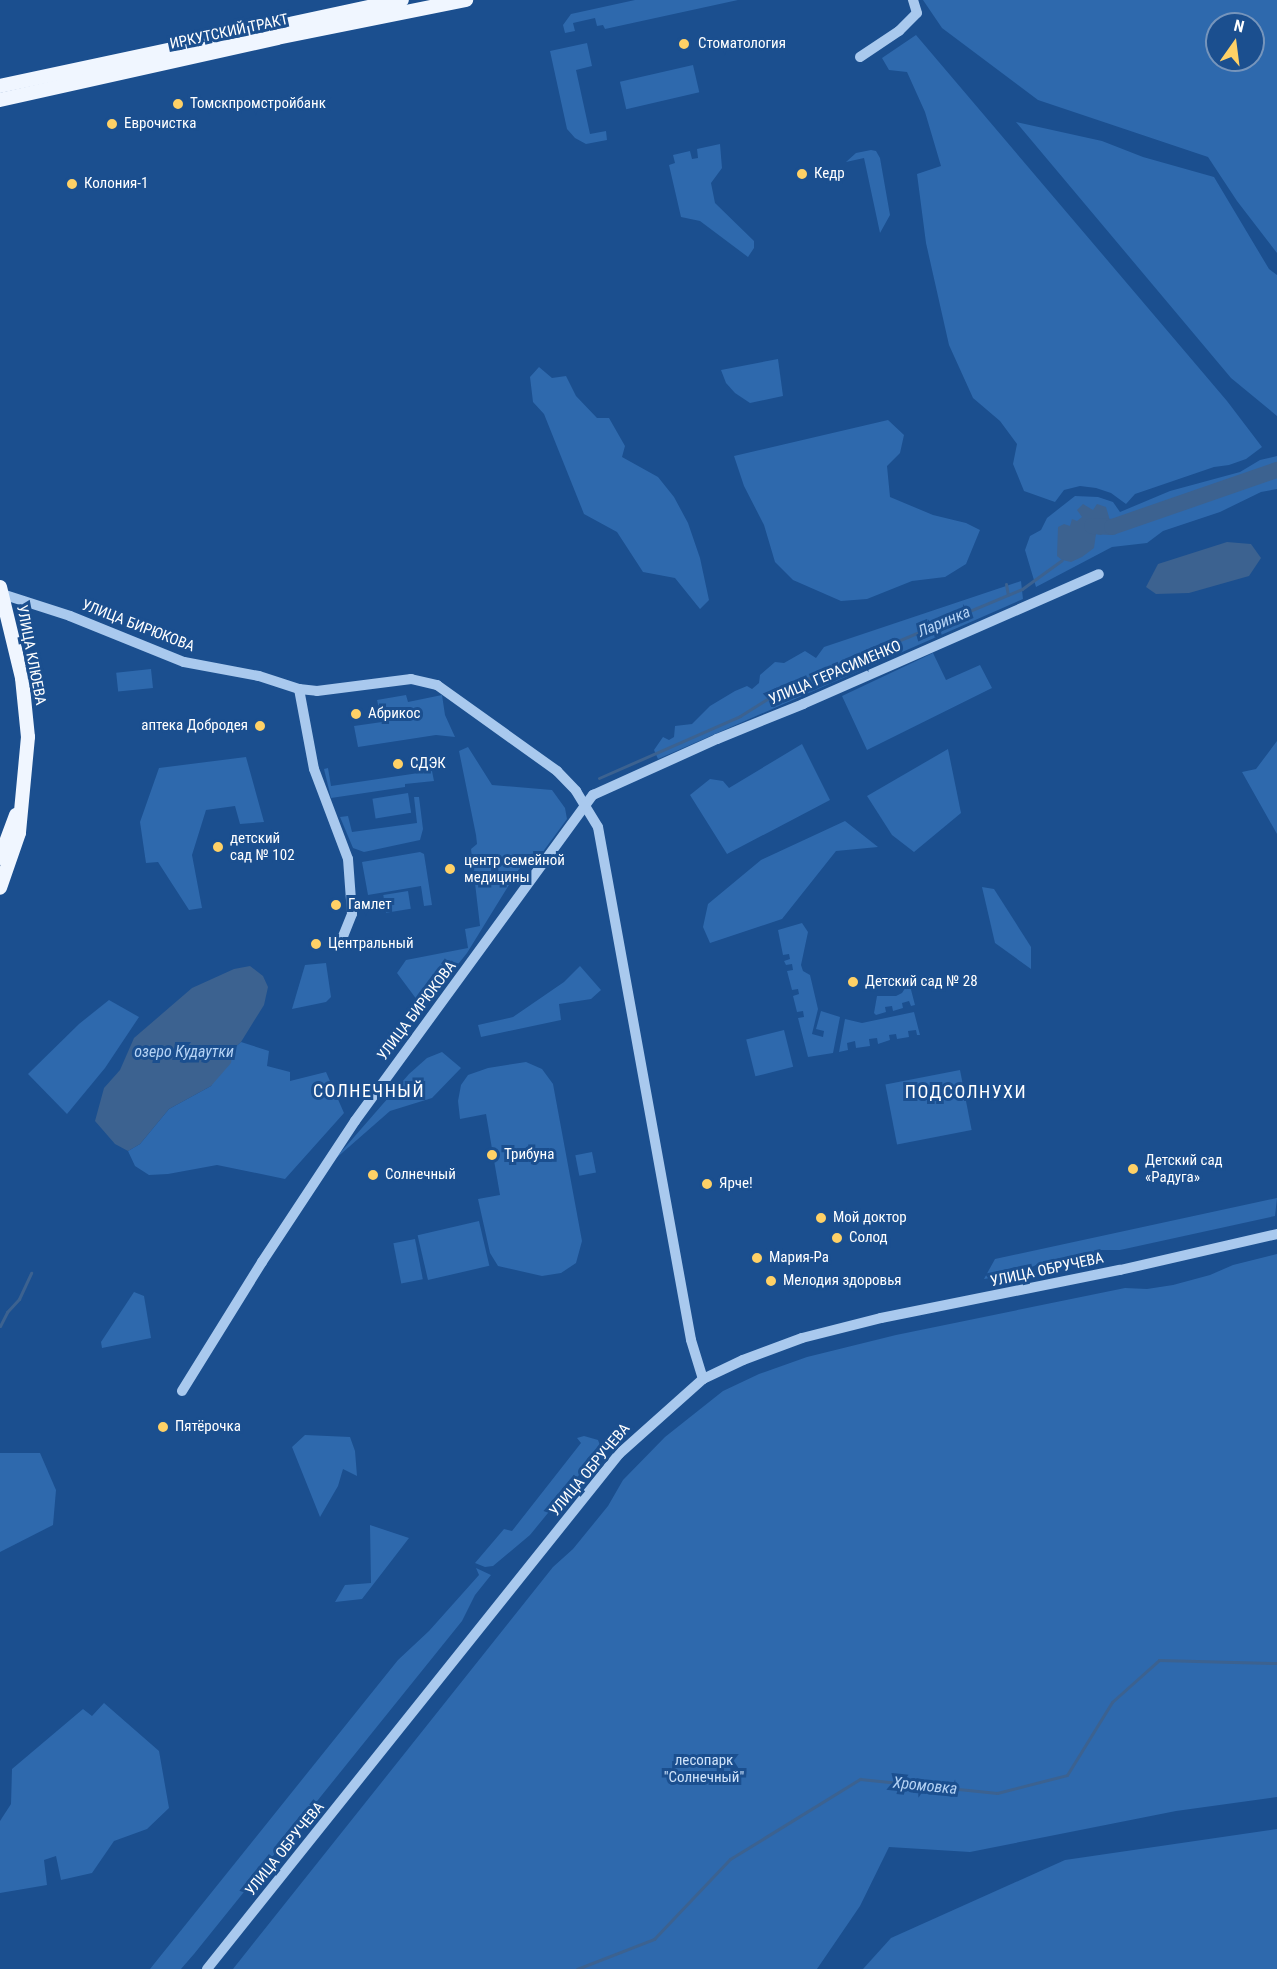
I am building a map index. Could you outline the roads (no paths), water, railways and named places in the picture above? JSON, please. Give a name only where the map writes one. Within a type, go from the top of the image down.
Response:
[{"type":"main road","name":"ИРКУТСКИЙ ТРАКТ","points":[[0,86],[402,0]]},
{"type":"main road","name":"ИРКУТСКИЙ ТРАКТ","points":[[0,100],[277,38],[466,0]]},
{"type":"main road","name":"УЛИЦА КЛЮЕВА","points":[[0,888],[16,844],[27,764],[26,708],[16,645],[1,590]]},
{"type":"main road","name":"УЛИЦА КЛЮЕВА","points":[[0,858],[21,802]]},
{"type":"street","points":[[860,57],[899,30],[917,13],[914,0]]},
{"type":"street","name":"УЛИЦА ГЕРАСИМЕНКО","points":[[586,806],[594,795],[717,739],[813,700],[1100,574]]},
{"type":"street","name":"УЛИЦА БИРЮКОВА","points":[[1,590],[184,662],[259,676],[299,689],[318,691],[411,679],[437,685],[557,771],[586,806],[598,827],[691,1340],[703,1379]]},
{"type":"street","points":[[299,689],[314,769],[348,859],[352,914],[344,936]]},
{"type":"street","name":"УЛИЦА БИРЮКОВА","points":[[182,1391],[262,1262],[360,1114],[586,806]]},
{"type":"street","name":"УЛИЦА ОБРУЧЕВА","points":[[207,1969],[619,1454],[703,1379],[743,1360],[813,1335],[881,1318],[1173,1259],[1277,1234]]},
{"type":"water","points":[[1083,504],[1093,510],[1097,504],[1106,507],[1112,527],[1101,535],[1096,534],[1094,548],[1082,557],[1071,562],[1062,560],[1057,556],[1058,527],[1064,524],[1070,526],[1072,519],[1077,521],[1082,517],[1077,510]]},
{"type":"water","points":[[1227,542],[1251,544],[1261,558],[1249,576],[1189,593],[1156,594],[1146,587],[1158,564]]},
{"type":"water","name":"озеро Кудаутки","points":[[250,966],[263,976],[268,987],[264,1005],[241,1042],[233,1049],[231,1063],[211,1086],[169,1109],[140,1144],[128,1151],[115,1144],[95,1121],[104,1088],[120,1070],[134,1038],[192,988],[234,969]]},
{"type":"waterway","name":"Ларинка","points":[[1092,526],[1112,527],[1277,470]]},
{"type":"waterway","name":"Ларинка","points":[[599,778],[740,716],[783,689],[1022,589],[1062,560]]},
{"type":"waterway","points":[[1006,584],[1008,595]]},
{"type":"waterway","name":"Ларинка","points":[[0,1326],[7,1312],[19,1299],[31,1273]]},
{"type":"waterway","name":"Хромовка","points":[[577,1969],[654,1939],[730,1859],[860,1779],[997,1793],[1067,1775],[1112,1702],[1159,1660],[1277,1663]]},
{"type":"place","name":"Стоматология","points":[[684,44]]},
{"type":"place","name":"Томскпромстройбанк","points":[[178,104]]},
{"type":"place","name":"Еврочистка","points":[[112,124]]},
{"type":"place","name":"Кедр","points":[[802,174]]},
{"type":"place","name":"Колония-1","points":[[72,184]]},
{"type":"place","name":"Абрикос","points":[[356,714]]},
{"type":"place","name":"аптека Добродея","points":[[260,726]]},
{"type":"place","name":"СДЭК","points":[[398,764]]},
{"type":"place","name":"детский сад № 102","points":[[218,847]]},
{"type":"place","name":"центр семейной медицины","points":[[450,869]]},
{"type":"place","name":"Гамлет","points":[[336,905]]},
{"type":"place","name":"Центральный","points":[[316,944]]},
{"type":"place","name":"Детский сад № 28","points":[[853,982]]},
{"type":"place","name":"Трибуна","points":[[492,1155]]},
{"type":"place","name":"Детский сад «Радуга»","points":[[1133,1169]]},
{"type":"place","name":"Солнечный","points":[[373,1175]]},
{"type":"place","name":"Ярче!","points":[[707,1184]]},
{"type":"place","name":"Мой доктор","points":[[821,1218]]},
{"type":"place","name":"Солод","points":[[837,1238]]},
{"type":"place","name":"Мария-Ра","points":[[757,1258]]},
{"type":"place","name":"Мелодия здоровья","points":[[771,1281]]},
{"type":"place","name":"Пятёрочка","points":[[163,1427]]},
{"type":"district","name":"СОЛНЕЧНЫЙ","points":[[369,1091]]},
{"type":"district","name":"ПОДСОЛНУХИ","points":[[966,1092]]},
{"type":"park label","name":"лесопарк \"Солнечный\"","points":[[704,1768]]}]
